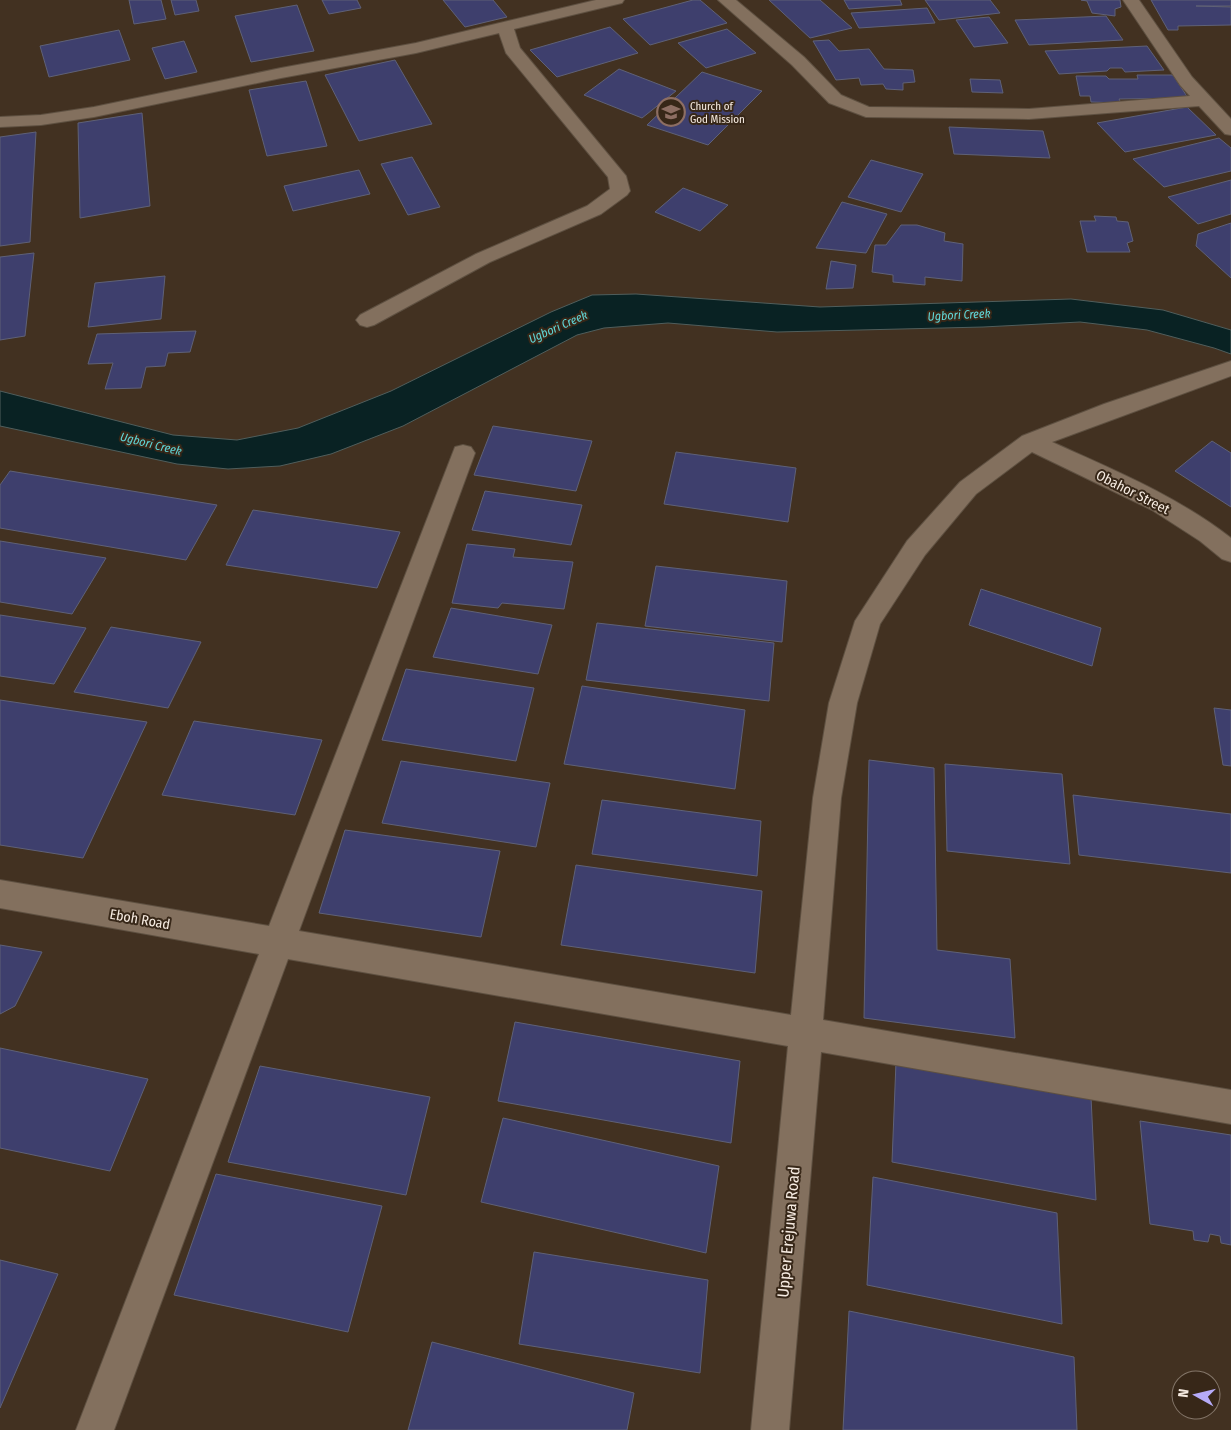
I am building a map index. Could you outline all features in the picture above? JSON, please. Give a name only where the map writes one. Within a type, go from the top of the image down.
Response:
[{"type":"street","points":[[0,122],[41,120],[94,112],[281,73],[416,48],[616,0]]},
{"type":"street","points":[[726,0],[798,61],[835,100],[866,112],[1029,114],[1202,100]]},
{"type":"street","points":[[1131,0],[1152,34],[1202,100],[1231,130]]},
{"type":"street","points":[[367,320],[483,258],[594,210],[620,191],[617,176],[512,49],[505,26]]},
{"type":"street","name":"Upper Erejuwa Road","points":[[770,1430],[827,798],[843,703],[868,621],[916,548],[968,488],[1030,442],[1112,410],[1231,368]]},
{"type":"street","name":"Obahor Street","points":[[1030,442],[1128,487],[1209,533],[1231,552]]},
{"type":"street","points":[[95,1430],[463,453]]},
{"type":"street","name":"Eboh Road","points":[[0,894],[1231,1107]]},
{"type":"water","name":"Ugbori Creek","points":[[636,294],[820,307],[1071,299],[1163,310],[1231,330],[1231,354],[1147,330],[1080,322],[983,327],[777,332],[668,323],[604,328],[577,335],[403,426],[331,454],[280,466],[228,469],[177,464],[0,426],[0,391],[173,435],[237,440],[298,428],[391,391],[551,312],[592,295]]},
{"type":"building","points":[[129,0],[161,0],[166,19],[134,24]]},
{"type":"building","points":[[171,0],[196,0],[199,11],[175,15]]},
{"type":"building","points":[[322,0],[357,0],[361,8],[329,14]]},
{"type":"building","points":[[443,0],[493,0],[507,17],[465,27]]},
{"type":"building","points":[[693,0],[700,0],[727,23],[650,45],[623,19]]},
{"type":"building","points":[[769,0],[820,0],[852,28],[810,38]]},
{"type":"building","points":[[844,0],[900,0],[902,5],[849,9]]},
{"type":"building","points":[[925,0],[990,0],[1000,13],[939,20]]},
{"type":"building","points":[[1081,0],[1120,0],[1121,7],[1115,9],[1115,16],[1092,13],[1087,1]]},
{"type":"building","points":[[1151,0],[1231,0],[1231,6],[1196,6],[1231,7],[1231,25],[1178,26],[1178,30],[1168,30]]},
{"type":"building","points":[[297,5],[314,51],[251,62],[235,16]]},
{"type":"building","points":[[927,8],[935,23],[859,28],[851,13]]},
{"type":"building","points":[[1106,16],[1123,40],[1029,45],[1015,20]]},
{"type":"building","points":[[989,17],[1008,43],[974,47],[956,20]]},
{"type":"building","points":[[610,27],[638,53],[557,77],[530,50]]},
{"type":"building","points":[[727,29],[756,53],[706,68],[678,43]]},
{"type":"building","points":[[119,30],[130,60],[49,77],[40,46]]},
{"type":"building","points":[[829,40],[839,51],[869,49],[884,69],[913,70],[915,82],[903,83],[903,90],[886,89],[883,84],[861,85],[859,78],[836,80],[813,41]]},
{"type":"building","points":[[184,41],[197,72],[165,79],[152,48]]},
{"type":"building","points":[[1147,46],[1164,70],[1125,72],[1122,68],[1110,68],[1107,71],[1059,74],[1045,51]]},
{"type":"building","points":[[395,60],[432,124],[359,141],[325,75]]},
{"type":"building","points":[[619,69],[676,91],[642,118],[584,95]]},
{"type":"building","points":[[702,72],[762,91],[708,145],[647,125]]},
{"type":"building","points":[[1137,75],[1173,75],[1188,98],[1119,99],[1121,103],[1091,102],[1090,96],[1080,96],[1076,76],[1138,79]]},
{"type":"building","points":[[970,79],[1000,80],[1003,93],[972,92]]},
{"type":"building","points":[[306,81],[327,146],[267,156],[249,90]]},
{"type":"building","points":[[1187,107],[1216,135],[1125,152],[1097,123]]},
{"type":"building","points":[[142,113],[150,206],[80,218],[78,123]]},
{"type":"building","points":[[949,127],[1043,131],[1050,158],[954,154]]},
{"type":"building","points":[[36,132],[30,242],[0,246],[0,137]]},
{"type":"building","points":[[1219,138],[1231,148],[1231,171],[1164,187],[1133,159]]},
{"type":"building","points":[[412,157],[440,207],[408,215],[381,164]]},
{"type":"building","points":[[871,160],[923,174],[901,212],[848,197]]},
{"type":"building","points":[[359,170],[370,194],[293,211],[284,186]]},
{"type":"building","points":[[1231,180],[1231,214],[1198,224],[1168,197]]},
{"type":"building","points":[[683,188],[728,205],[700,231],[655,212]]},
{"type":"building","points":[[842,202],[887,214],[866,253],[816,248]]},
{"type":"building","points":[[1094,216],[1116,217],[1117,221],[1128,222],[1133,241],[1127,243],[1130,252],[1087,252],[1080,221],[1096,221]]},
{"type":"building","points":[[1231,223],[1231,278],[1196,246],[1198,234]]},
{"type":"building","points":[[901,225],[917,225],[945,233],[944,241],[963,244],[962,281],[925,277],[925,285],[893,282],[893,275],[872,272],[875,245],[886,245]]},
{"type":"building","points":[[34,253],[25,336],[0,340],[0,257]]},
{"type":"building","points":[[831,261],[856,265],[853,288],[826,289]]},
{"type":"building","points":[[165,276],[161,319],[88,327],[95,283]]},
{"type":"building","points":[[196,331],[190,352],[168,353],[165,366],[146,367],[141,388],[105,389],[113,363],[88,364],[97,334]]},
{"type":"building","points":[[493,426],[592,441],[576,491],[474,475]]},
{"type":"building","points":[[1212,441],[1231,453],[1231,507],[1175,471]]},
{"type":"building","points":[[676,452],[796,468],[788,522],[664,504]]},
{"type":"building","points":[[10,471],[217,505],[186,560],[0,528],[0,485]]},
{"type":"building","points":[[485,491],[582,505],[571,545],[472,530]]},
{"type":"building","points":[[253,510],[400,532],[377,588],[226,565]]},
{"type":"building","points":[[0,541],[106,558],[72,614],[0,602]]},
{"type":"building","points":[[467,544],[515,549],[513,557],[573,562],[564,609],[502,603],[498,608],[452,603]]},
{"type":"building","points":[[656,566],[787,581],[782,642],[645,626]]},
{"type":"building","points":[[981,589],[1101,628],[1092,666],[969,625]]},
{"type":"building","points":[[451,608],[552,625],[538,674],[433,657]]},
{"type":"building","points":[[0,615],[86,628],[54,684],[0,676]]},
{"type":"building","points":[[597,623],[774,643],[769,701],[586,680]]},
{"type":"building","points":[[111,627],[201,642],[168,708],[74,692]]},
{"type":"building","points":[[406,669],[534,688],[516,761],[382,740]]},
{"type":"building","points":[[582,686],[745,710],[735,789],[564,764]]},
{"type":"building","points":[[0,700],[147,722],[83,858],[0,845]]},
{"type":"building","points":[[1214,708],[1231,710],[1231,766],[1223,765]]},
{"type":"building","points":[[194,721],[322,740],[295,815],[162,795]]},
{"type":"building","points":[[869,760],[934,768],[937,950],[1010,959],[1015,1038],[864,1018]]},
{"type":"building","points":[[401,761],[550,783],[536,847],[382,823]]},
{"type":"building","points":[[945,764],[1062,774],[1070,864],[947,851]]},
{"type":"building","points":[[1073,795],[1231,814],[1231,873],[1079,855]]},
{"type":"building","points":[[602,800],[761,821],[757,876],[592,854]]},
{"type":"building","points":[[345,830],[500,851],[481,937],[319,913]]},
{"type":"building","points":[[576,865],[762,891],[755,973],[561,945]]},
{"type":"building","points":[[0,945],[42,952],[15,1006],[0,1014]]},
{"type":"building","points":[[515,1022],[740,1061],[731,1143],[498,1101]]},
{"type":"building","points":[[0,1048],[148,1079],[110,1171],[0,1148]]},
{"type":"building","points":[[896,1062],[1091,1097],[1096,1200],[892,1162]]},
{"type":"building","points":[[260,1066],[430,1097],[406,1195],[228,1162]]},
{"type":"building","points":[[503,1118],[719,1166],[706,1253],[481,1202]]},
{"type":"building","points":[[1140,1121],[1231,1135],[1231,1245],[1221,1243],[1220,1236],[1210,1234],[1208,1242],[1194,1240],[1193,1231],[1150,1224]]},
{"type":"building","points":[[216,1174],[382,1206],[348,1332],[174,1295]]},
{"type":"building","points":[[873,1177],[1057,1213],[1062,1324],[867,1285]]},
{"type":"building","points":[[534,1252],[708,1280],[700,1373],[519,1344]]},
{"type":"building","points":[[0,1260],[58,1274],[0,1408]]},
{"type":"building","points":[[849,1311],[1074,1357],[1077,1430],[843,1430]]},
{"type":"building","points":[[432,1342],[634,1393],[627,1430],[408,1430]]},
{"type":"place","name":"Church of God Mission","points":[[671,112]]}]
